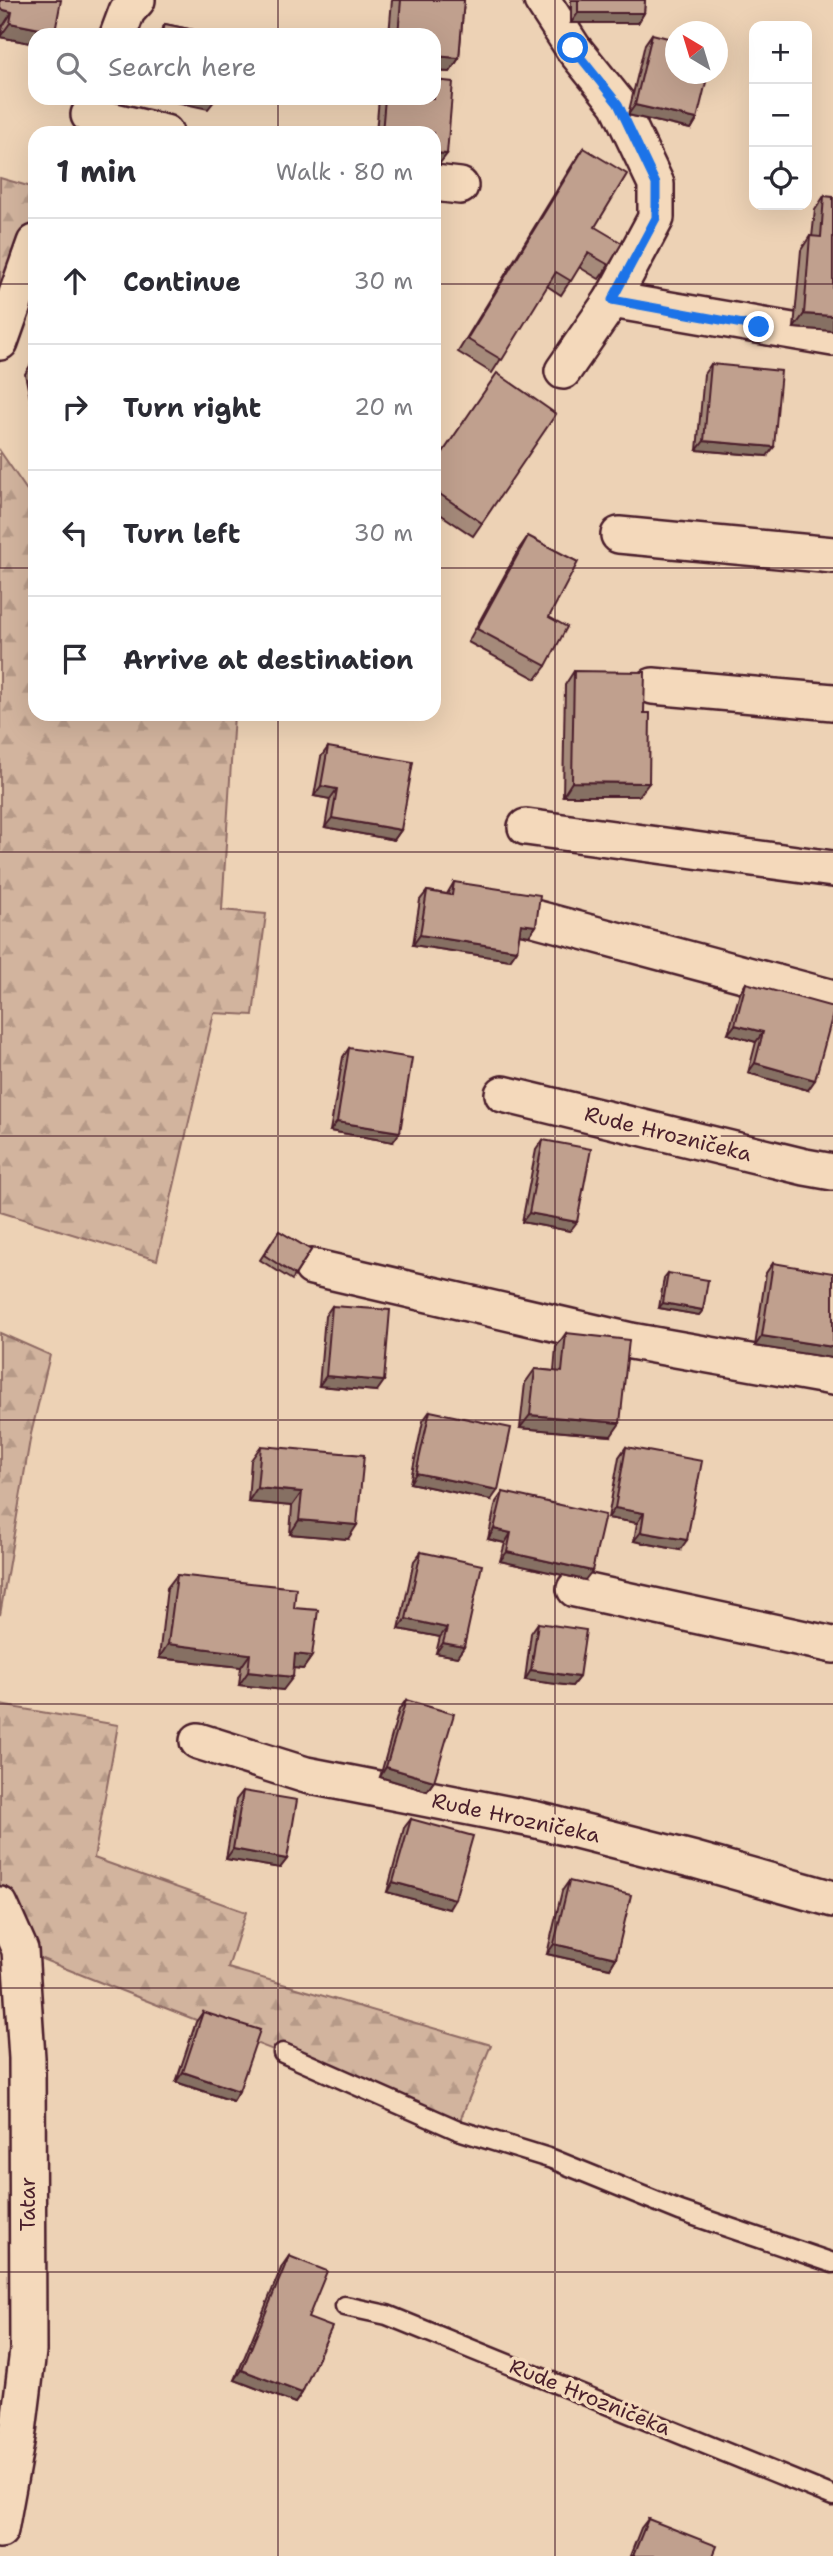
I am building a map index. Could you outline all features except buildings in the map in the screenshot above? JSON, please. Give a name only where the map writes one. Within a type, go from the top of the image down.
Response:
[{"type":"street","points":[[121,28],[127,11],[137,0]]},
{"type":"street","points":[[542,0],[573,48],[618,104],[656,184],[656,218],[612,300],[563,371]]},
{"type":"street","points":[[88,115],[135,126]]},
{"type":"street","points":[[0,342],[28,263]]},
{"type":"street","points":[[612,300],[833,338]]},
{"type":"street","points":[[619,535],[833,555]]},
{"type":"street","points":[[653,686],[833,702]]},
{"type":"street","points":[[526,827],[833,869]]},
{"type":"street","points":[[534,918],[833,999]]},
{"type":"street","name":"Rude Hrozničeka","points":[[503,1094],[833,1172]]},
{"type":"street","points":[[312,1267],[631,1341],[833,1377]]},
{"type":"street","points":[[575,1589],[833,1645]]},
{"type":"street","name":"Rude Hrozničeka","points":[[198,1741],[306,1775],[537,1820],[833,1899]]},
{"type":"street","name":"Tatar","points":[[0,1905],[20,1950],[27,2058],[28,2351],[1,2513]]},
{"type":"lane","points":[[282,2053],[458,2130],[552,2159],[680,2211],[833,2263]]},
{"type":"lane","name":"Rude Hrozničeka","points":[[345,2306],[387,2315],[833,2496]]},
{"type":"green space","points":[[0,178],[28,186],[28,263],[0,342]]},
{"type":"green space","points":[[0,451],[28,492],[28,721],[234,721],[222,910],[266,914],[253,1015],[214,1013],[157,1260],[0,1212]]},
{"type":"green space","points":[[0,1333],[50,1355],[31,1434],[0,1615]]},
{"type":"green space","points":[[0,1705],[118,1725],[94,1858],[246,1912],[228,1968],[491,2045],[459,2123],[20,1950],[0,1905]]},
{"type":"route","points":[[573,48],[618,104],[656,184],[656,218],[612,300],[759,327]]}]
